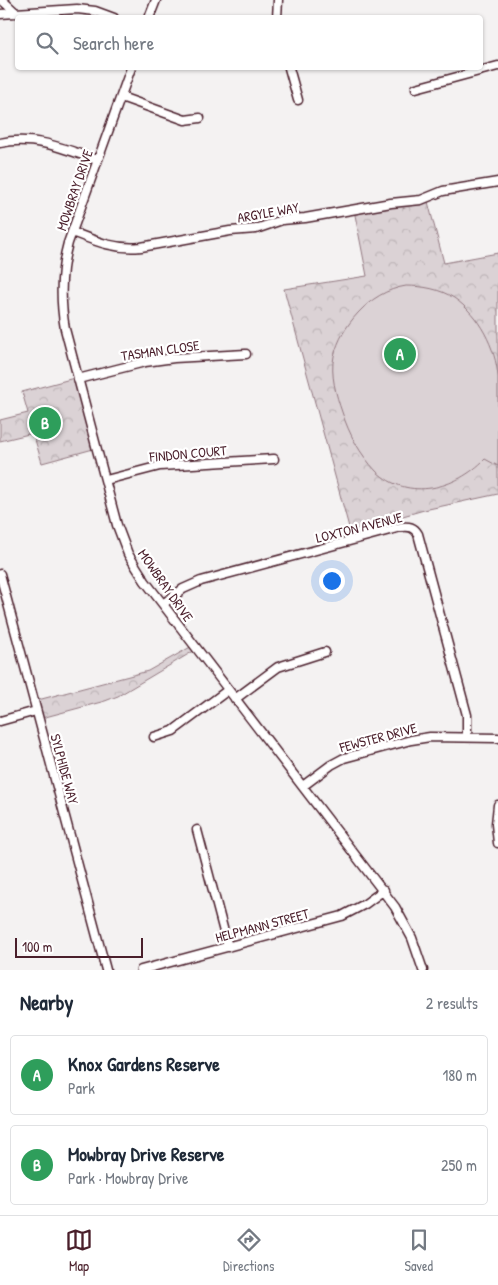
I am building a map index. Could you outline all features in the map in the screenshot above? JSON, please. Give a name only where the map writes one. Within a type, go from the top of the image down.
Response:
[{"type":"street","points":[[2,0],[16,13]]},
{"type":"street","points":[[150,15],[156,0]]},
{"type":"street","points":[[277,15],[278,0]]},
{"type":"street","points":[[0,14],[77,9],[95,11],[106,15]]},
{"type":"street","points":[[416,88],[498,66]]},
{"type":"street","name":"MOWBRAY DRIVE","points":[[130,70],[97,160],[63,262],[62,306],[65,329],[117,526],[125,547],[145,581],[384,890],[409,930],[423,970]]},
{"type":"street","points":[[290,70],[298,100]]},
{"type":"street","points":[[121,97],[184,120],[200,118]]},
{"type":"street","points":[[0,143],[21,140],[43,142],[97,160]]},
{"type":"street","name":"ARGYLE WAY","points":[[72,232],[115,247],[134,248],[230,231],[256,230],[282,220],[421,200],[443,191],[498,182]]},
{"type":"street","name":"TASMAN CLOSE","points":[[78,379],[145,362],[174,358],[246,354]]},
{"type":"street","name":"FINDON COURT","points":[[106,480],[160,466],[274,459]]},
{"type":"street","name":"LOXTON AVENUE","points":[[162,604],[183,589],[201,581],[401,527],[410,527],[416,530],[421,544],[467,715],[467,737]]},
{"type":"street","name":"SYLPHIDE WAY","points":[[0,574],[106,970]]},
{"type":"street","points":[[236,699],[278,667],[325,652]]},
{"type":"street","points":[[154,737],[174,730],[228,690]]},
{"type":"street","points":[[0,721],[36,711]]},
{"type":"street","name":"FEWSTER DRIVE","points":[[303,786],[331,765],[344,758],[420,738],[498,738]]},
{"type":"street","points":[[498,805],[496,824],[498,843]]},
{"type":"street","points":[[197,830],[228,947]]},
{"type":"street","name":"HELPMANN STREET","points":[[141,970],[342,916],[358,909],[384,890]]},
{"type":"green space","points":[[427,198],[444,263],[498,253],[498,494],[424,510],[350,531],[284,289],[367,276],[354,210]]},
{"type":"green space","points":[[406,286],[437,290],[449,295],[463,305],[485,333],[497,366],[498,466],[485,459],[460,478],[432,488],[417,489],[402,486],[389,481],[376,471],[360,451],[348,428],[333,377],[334,356],[338,344],[346,328],[354,318],[368,303],[380,295]]},
{"type":"green space","points":[[78,377],[97,448],[42,463],[33,433],[0,441],[0,420],[28,413],[22,392]]},
{"type":"green space","points":[[194,645],[197,649],[118,696],[38,719],[34,701],[148,671]]},
{"type":"place","name":"Knox Gardens Reserve","points":[[400,354]]},
{"type":"place","name":"Mowbray Drive Reserve","points":[[45,423]]}]
